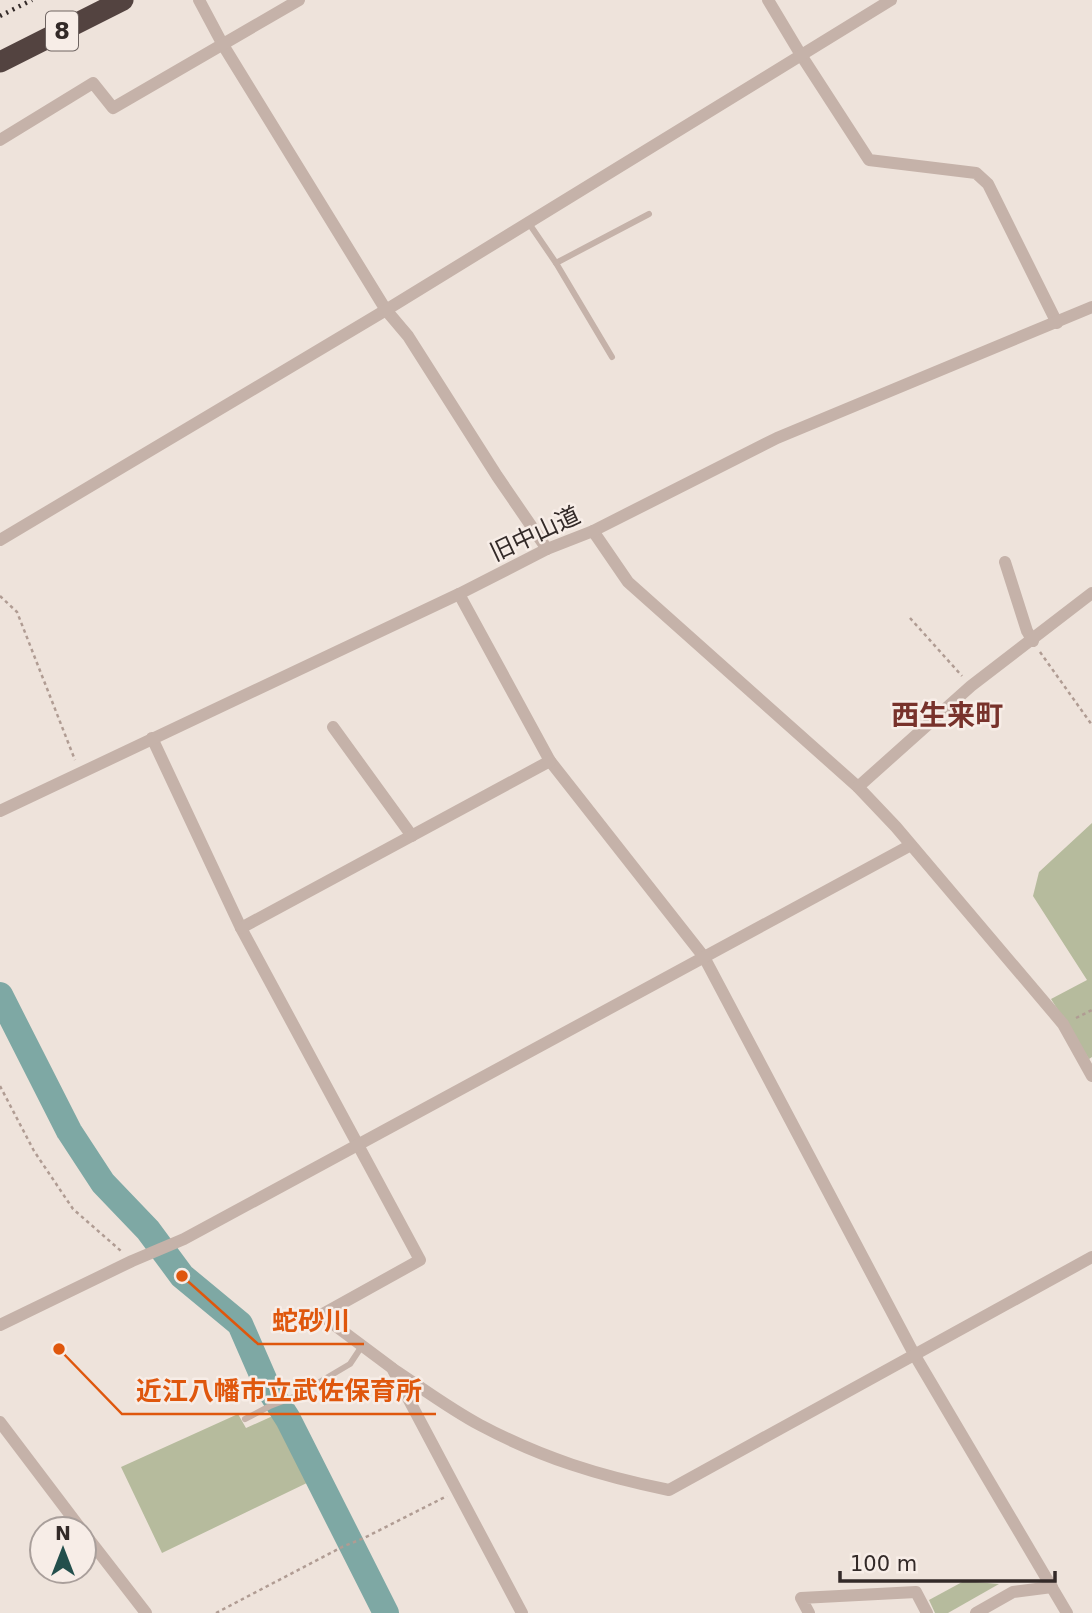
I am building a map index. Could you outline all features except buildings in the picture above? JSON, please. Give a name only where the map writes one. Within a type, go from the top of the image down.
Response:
[{"type":"highway","name":"8","points":[[0,62],[124,0]]},
{"type":"street","points":[[199,0],[223,45],[386,310],[408,336],[547,550]]},
{"type":"street","points":[[0,140],[93,83],[113,108],[299,0]]},
{"type":"street","points":[[768,0],[869,160],[976,173],[988,184],[1057,323]]},
{"type":"street","points":[[0,540],[386,310],[891,0]]},
{"type":"street","name":"旧中山道","points":[[0,811],[547,550],[593,531],[777,438],[1092,307]]},
{"type":"street","points":[[593,531],[628,582],[858,787],[911,845],[1063,1024],[1092,1076]]},
{"type":"street","points":[[1005,562],[1032,641]]},
{"type":"street","points":[[858,787],[971,686],[1092,593]]},
{"type":"street","points":[[459,594],[550,761],[704,957],[914,1354],[1067,1613]]},
{"type":"street","points":[[333,727],[412,836]]},
{"type":"street","points":[[152,738],[241,928],[420,1260],[321,1315],[392,1368],[478,1424],[550,1458],[613,1479],[669,1490],[1092,1257]]},
{"type":"street","points":[[241,928],[550,761]]},
{"type":"street","points":[[0,1325],[174,1243],[911,845]]},
{"type":"street","points":[[392,1368],[522,1613]]},
{"type":"street","points":[[0,1422],[71,1515]]},
{"type":"street","points":[[98,1551],[146,1613]]},
{"type":"street","points":[[976,1613],[1013,1592],[1052,1587]]},
{"type":"street","points":[[809,1613],[801,1598],[916,1592],[927,1613]]},
{"type":"lane","points":[[556,263],[649,214]]},
{"type":"lane","points":[[528,222],[556,263],[612,357]]},
{"type":"lane","points":[[245,1419],[296,1396],[350,1364],[362,1346]]},
{"type":"path","points":[[0,596],[17,612],[80,773]]},
{"type":"path","points":[[910,618],[971,686]]},
{"type":"path","points":[[1032,641],[1092,725]]},
{"type":"path","points":[[1063,1024],[1092,1010]]},
{"type":"path","points":[[0,1086],[34,1151],[73,1209],[132,1261]]},
{"type":"path","points":[[216,1613],[456,1491]]},
{"type":"green space","points":[[1092,823],[1092,1057],[1089,1059],[1051,999],[1087,980],[1033,896],[1039,872]]},
{"type":"green space","points":[[238,1414],[246,1428],[275,1415],[311,1481],[162,1553],[121,1467]]},
{"type":"green space","points":[[964,1581],[999,1584],[948,1613],[935,1613],[929,1600]]},
{"type":"waterway","points":[[0,995],[69,1131],[103,1183],[148,1230],[182,1276],[240,1324],[267,1386],[288,1419],[386,1613]]},
{"type":"railway","points":[[0,16],[32,0]]},
{"type":"place","name":"蛇砂川","points":[[182,1276]]},
{"type":"place","name":"近江八幡市立武佐保育所","points":[[59,1349]]},
{"type":"district","name":"西生来町","points":[[947,715]]}]
